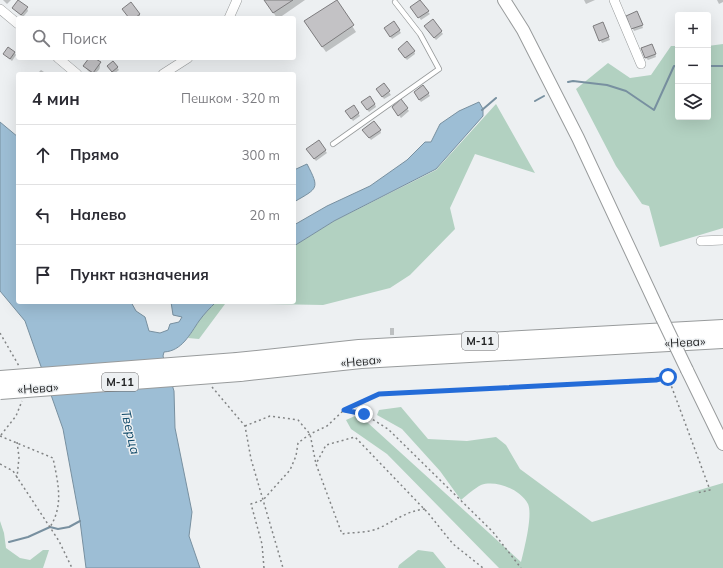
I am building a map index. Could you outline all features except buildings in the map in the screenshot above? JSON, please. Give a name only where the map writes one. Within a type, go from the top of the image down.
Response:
[{"type":"highway","name":"«Нева»","points":[[0,391],[239,367],[359,348],[723,328]]},
{"type":"highway","name":"«Нева»","points":[[0,379],[723,340]]},
{"type":"main road","points":[[504,0],[523,30],[578,138],[723,444]]},
{"type":"street","points":[[230,16],[237,0]]},
{"type":"street","points":[[614,0],[641,64]]},
{"type":"street","points":[[0,9],[16,22]]},
{"type":"street","points":[[60,60],[75,72]]},
{"type":"street","points":[[167,72],[185,60]]},
{"type":"street","points":[[701,241],[723,240]]},
{"type":"lane","points":[[333,144],[439,69],[420,34],[394,2]]},
{"type":"path","points":[[264,568],[262,544],[251,504],[263,500],[290,470],[296,456],[298,443],[310,434],[327,426],[344,410],[379,394],[646,381],[668,377],[710,490],[697,493]]},
{"type":"path","points":[[211,386],[245,426],[252,459],[283,568]]},
{"type":"path","points":[[344,410],[364,414],[388,429],[493,532],[521,568]]},
{"type":"path","points":[[245,426],[270,416],[298,420],[310,434],[316,464],[342,534],[378,529],[400,516],[415,510],[424,509]]},
{"type":"path","points":[[0,436],[53,458],[59,491],[57,516],[50,527]]},
{"type":"path","points":[[316,464],[326,445],[355,437],[424,509],[453,544],[483,568]]},
{"type":"path","points":[[17,442],[19,457],[17,478]]},
{"type":"path","points":[[0,464],[13,471],[50,527],[72,568]]},
{"type":"green space","points":[[723,44],[723,228],[660,247],[649,206],[642,204],[616,166],[576,89],[608,63],[630,78],[651,75],[671,46],[675,46],[675,120],[711,120],[711,46]]},
{"type":"green space","points":[[496,104],[535,173],[475,154],[450,208],[455,229],[410,275],[390,288],[323,305],[268,304],[296,304],[296,245],[334,221],[436,170]]},
{"type":"green space","points":[[214,304],[225,304],[199,339],[188,338],[199,320]]},
{"type":"green space","points":[[401,407],[428,439],[467,441],[496,437],[506,445],[520,469],[592,522],[723,483],[723,568],[499,568],[387,454],[351,429],[346,420],[355,416],[368,423],[521,562],[529,524],[528,504],[514,490],[494,484],[481,485],[461,500],[440,471],[402,429],[377,415],[379,410]]},
{"type":"green space","points":[[0,521],[4,533],[6,548],[20,558],[30,560],[43,550],[49,550],[43,568],[0,568]]},
{"type":"green space","points":[[418,550],[433,552],[446,568],[398,568],[399,565]]},
{"type":"water","points":[[479,102],[483,109],[483,116],[436,169],[334,221],[296,245],[296,224],[327,206],[370,186],[407,160],[425,142],[431,142],[440,124],[459,111]]},
{"type":"water","name":"Тверца","points":[[0,122],[16,135],[16,304],[132,304],[136,311],[145,317],[149,331],[160,333],[168,330],[170,324],[179,322],[182,317],[173,315],[171,304],[214,304],[201,318],[185,341],[176,349],[164,352],[163,356],[174,391],[175,428],[192,512],[189,536],[200,568],[86,568],[80,521],[63,429],[25,321],[0,291]]},
{"type":"water","points":[[307,164],[315,183],[314,187],[308,194],[296,201],[296,169]]},
{"type":"waterway","points":[[568,82],[573,81],[607,85],[626,91],[654,110],[675,66]]},
{"type":"waterway","points":[[711,66],[723,66]]},
{"type":"waterway","points":[[535,101],[544,96]]},
{"type":"waterway","points":[[482,110],[496,98]]},
{"type":"waterway","points":[[9,542],[28,537],[50,527],[58,529],[69,527],[80,521]]},
{"type":"route","points":[[364,414],[344,410],[379,394],[656,380],[668,377]]}]
